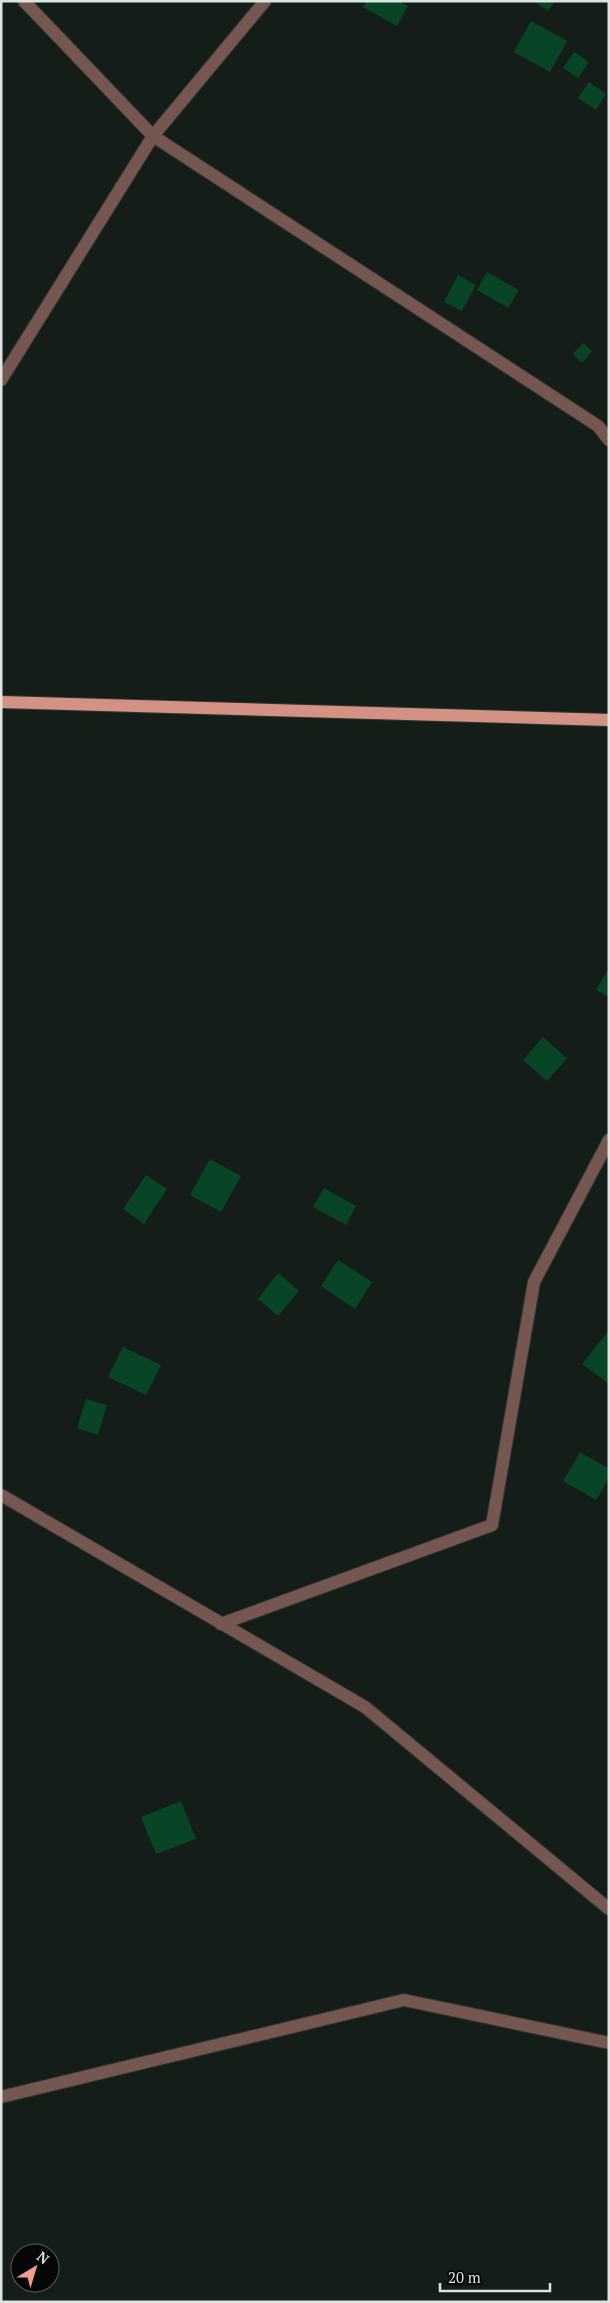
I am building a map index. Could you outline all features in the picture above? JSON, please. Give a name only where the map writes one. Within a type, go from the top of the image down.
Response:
[{"type":"main road","points":[[1,702],[609,720]]},
{"type":"street","points":[[24,1],[153,136],[598,426],[609,440]]},
{"type":"street","points":[[1,380],[153,136],[265,1]]},
{"type":"street","points":[[222,1624],[492,1526],[534,1282],[609,1140]]},
{"type":"street","points":[[1,1495],[364,1707],[609,1909]]},
{"type":"street","points":[[1,2097],[404,2000],[609,2043]]},
{"type":"building","points":[[367,1],[399,1],[408,6],[397,26],[363,7]]},
{"type":"building","points":[[534,1],[555,1],[548,11]]},
{"type":"building","points":[[531,21],[567,41],[550,72],[514,52]]},
{"type":"building","points":[[574,52],[589,62],[578,78],[563,68]]},
{"type":"building","points":[[589,82],[606,94],[596,110],[578,98]]},
{"type":"building","points":[[487,272],[519,290],[508,308],[477,290]]},
{"type":"building","points":[[458,275],[476,285],[462,311],[444,302]]},
{"type":"building","points":[[583,343],[592,351],[582,363],[573,354]]},
{"type":"building","points":[[609,968],[609,997],[596,990]]},
{"type":"building","points":[[543,1037],[567,1058],[547,1081],[523,1060]]},
{"type":"building","points":[[210,1159],[241,1176],[221,1212],[190,1195]]},
{"type":"building","points":[[146,1175],[167,1189],[144,1224],[123,1209]]},
{"type":"building","points":[[324,1188],[356,1206],[346,1225],[313,1207]]},
{"type":"building","points":[[338,1260],[372,1282],[355,1309],[321,1286]]},
{"type":"building","points":[[278,1273],[299,1291],[278,1316],[258,1299]]},
{"type":"building","points":[[609,1330],[609,1384],[582,1364]]},
{"type":"building","points":[[123,1347],[161,1365],[146,1395],[108,1377]]},
{"type":"building","points":[[86,1399],[107,1405],[98,1435],[77,1428]]},
{"type":"building","points":[[580,1452],[609,1469],[609,1478],[596,1500],[563,1481]]},
{"type":"building","points":[[181,1801],[196,1839],[156,1854],[141,1817]]}]
